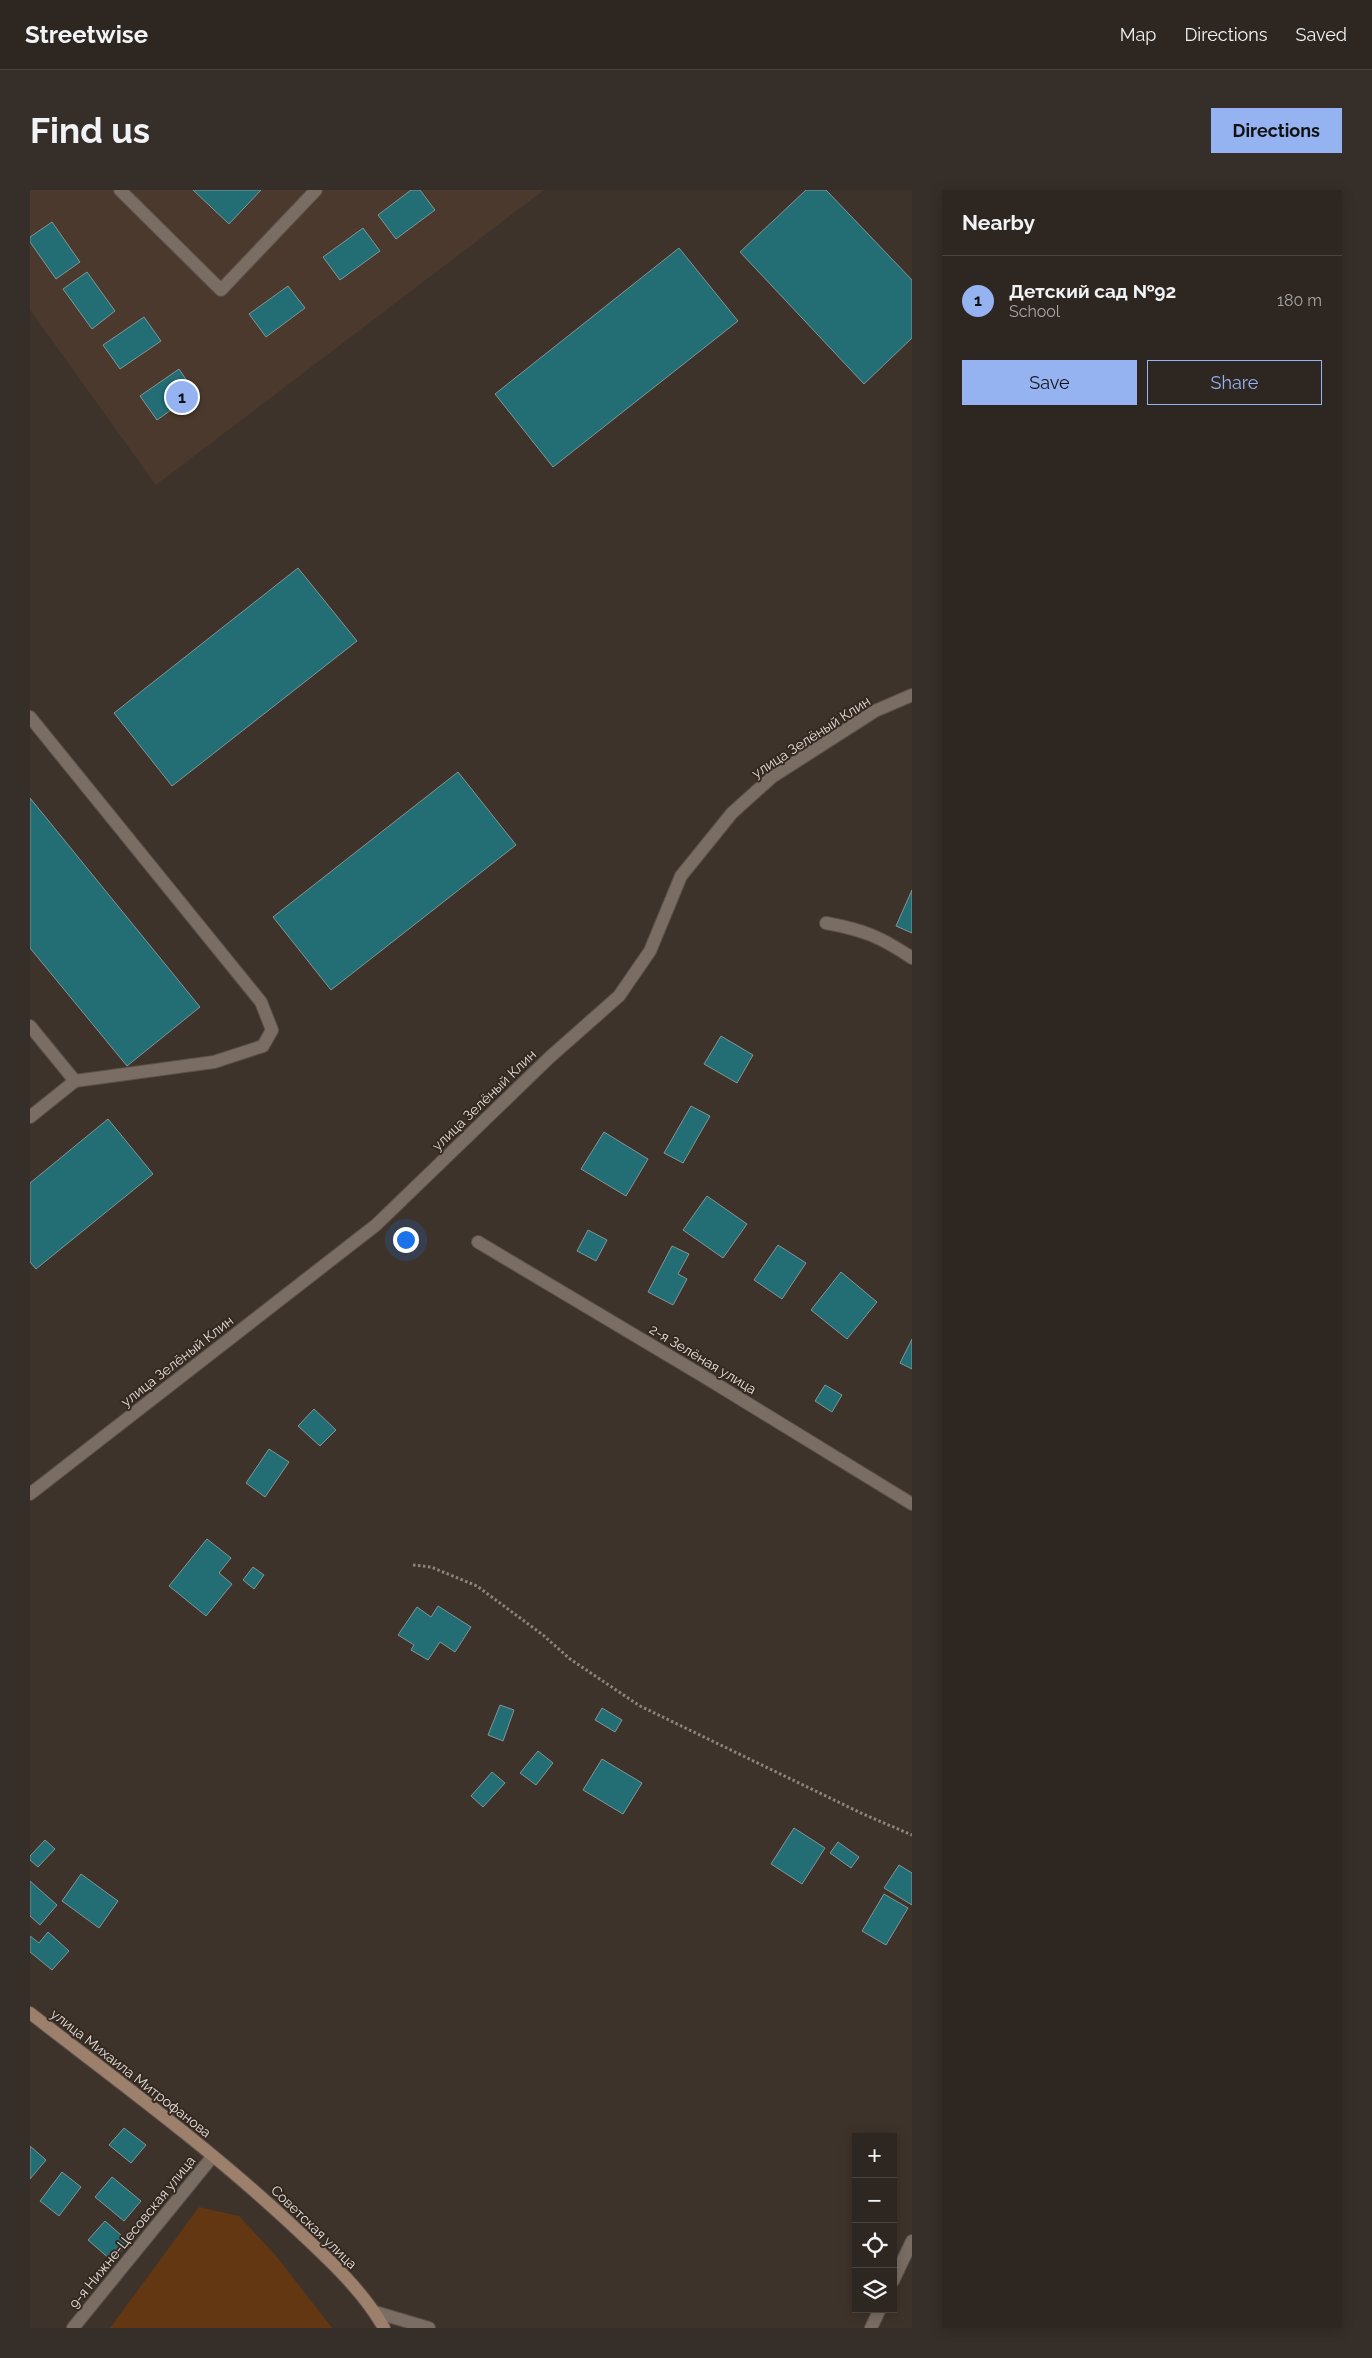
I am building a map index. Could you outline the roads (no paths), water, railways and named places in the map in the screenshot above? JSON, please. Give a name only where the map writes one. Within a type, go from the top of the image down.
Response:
[{"type":"main road","name":"улица Михаила Митрофанова","points":[[30,2013],[213,2156]]},
{"type":"main road","name":"Советская улица","points":[[213,2156],[327,2257],[375,2312],[384,2328]]},
{"type":"street","points":[[120,190],[221,290],[316,190]]},
{"type":"street","name":"улица Зелёный Клин","points":[[30,1494],[376,1226],[550,1057],[619,996],[650,951],[681,876],[732,813],[772,777],[875,711],[912,695]]},
{"type":"street","points":[[30,717],[261,1002],[272,1030],[262,1046],[214,1062],[75,1081],[30,1117]]},
{"type":"street","points":[[826,923],[858,929],[878,936],[912,958]]},
{"type":"street","points":[[30,1026],[75,1081]]},
{"type":"street","name":"2-я Зелёная улица","points":[[478,1242],[703,1376],[912,1504]]},
{"type":"street","name":"9-я Нижне-Цесовская улица","points":[[73,2328],[213,2156]]},
{"type":"street","points":[[897,2273],[912,2241]]},
{"type":"street","points":[[375,2312],[429,2328]]},
{"type":"street","points":[[871,2328],[878,2313]]},
{"type":"place","name":"Детский сад №92","points":[[182,397]]}]
